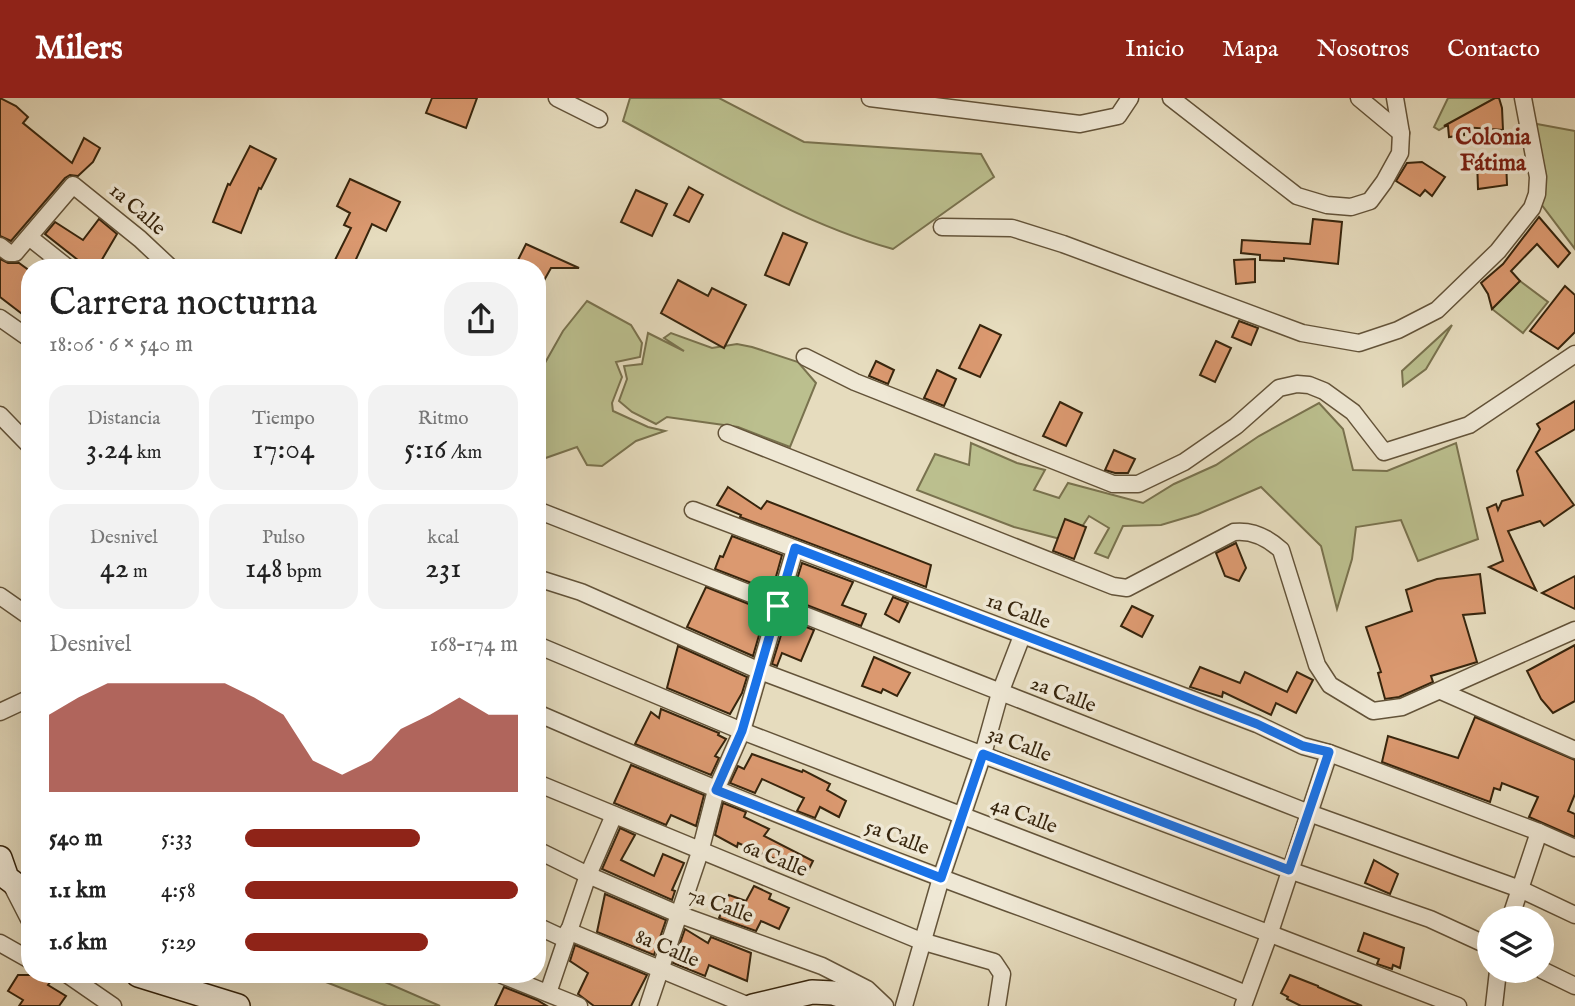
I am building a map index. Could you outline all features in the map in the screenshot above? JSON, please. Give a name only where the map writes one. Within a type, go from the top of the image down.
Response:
[{"type":"street","points":[[557,98],[599,118]]},
{"type":"street","points":[[870,98],[905,100],[1080,124],[1118,116],[1130,98]]},
{"type":"street","points":[[1171,98],[1297,196],[1326,205],[1351,207],[1370,201],[1400,153],[1401,133],[1395,98]]},
{"type":"street","points":[[1359,98],[1401,133]]},
{"type":"street","points":[[942,227],[1012,228],[1063,244],[1302,333],[1359,344],[1398,330],[1437,310],[1498,251],[1532,208],[1537,194],[1538,177],[1523,98]]},
{"type":"street","name":"1a Calle","points":[[29,237],[71,187],[76,186],[161,259]]},
{"type":"street","points":[[4,249],[15,253],[29,237],[57,259]]},
{"type":"street","points":[[0,318],[21,333]]},
{"type":"street","points":[[805,357],[855,382],[1113,484],[1138,484],[1184,462],[1236,426],[1279,388],[1297,384],[1310,385],[1324,391],[1353,412],[1384,452],[1469,425],[1575,354]]},
{"type":"street","points":[[0,415],[21,437]]},
{"type":"street","points":[[727,433],[1113,586],[1127,588],[1234,532],[1242,531],[1269,539],[1281,550],[1317,665],[1330,685],[1373,711],[1402,707],[1575,630]]},
{"type":"street","name":"1a Calle","points":[[693,510],[1575,848]]},
{"type":"street","name":"2a Calle","points":[[546,514],[1309,813],[1520,889],[1575,915]]},
{"type":"street","points":[[648,1006],[662,970],[716,790],[742,731],[795,548]]},
{"type":"street","name":"3a Calle","points":[[546,581],[581,592],[760,671],[1289,870],[1430,919],[1477,941]]},
{"type":"street","points":[[0,596],[21,611]]},
{"type":"street","points":[[904,1006],[920,941],[1021,636]]},
{"type":"street","name":"4a Calle","points":[[546,649],[742,731],[1458,1006]]},
{"type":"street","points":[[1441,691],[1575,750]]},
{"type":"street","points":[[0,712],[21,702]]},
{"type":"street","name":"5a Calle","points":[[546,717],[716,790],[941,878],[1146,953],[1245,1000]]},
{"type":"street","points":[[1245,1000],[1329,752]]},
{"type":"street","name":"6a Calle","points":[[546,787],[920,941],[994,962],[1002,974],[997,1006]]},
{"type":"street","points":[[548,993],[588,875],[614,815]]},
{"type":"street","points":[[1514,906],[1539,832]]},
{"type":"street","name":"7a Calle","points":[[546,854],[678,914],[822,966],[867,989],[884,1006]]},
{"type":"street","points":[[4,868],[21,886]]},
{"type":"street","points":[[4,868],[21,902]]},
{"type":"street","name":"8a Calle","points":[[546,929],[662,970],[751,1006]]},
{"type":"street","points":[[0,943],[21,957]]},
{"type":"street","points":[[1554,976],[1575,986]]},
{"type":"street","points":[[80,983],[113,1006]]},
{"type":"street","points":[[164,983],[238,1006]]},
{"type":"street","points":[[522,983],[579,1006]]},
{"type":"street","points":[[1494,1006],[1497,983]]},
{"type":"street","points":[[751,1006],[812,992],[833,993],[874,1006]]},
{"type":"green space","points":[[630,98],[719,98],[804,142],[981,154],[994,177],[893,249],[857,238],[789,209],[623,121]]},
{"type":"green space","points":[[1448,98],[1495,98],[1439,130],[1434,127]]},
{"type":"green space","points":[[1537,124],[1575,131],[1575,249],[1532,192]]},
{"type":"green space","points":[[1520,281],[1548,302],[1523,333],[1492,309]]},
{"type":"green space","points":[[587,301],[631,325],[642,343],[640,357],[616,362],[622,377],[612,403],[613,411],[648,427],[665,431],[636,441],[602,466],[587,465],[577,447],[546,458],[546,361],[563,331]]},
{"type":"green space","points":[[1452,325],[1426,369],[1403,386],[1402,371]]},
{"type":"green space","points":[[648,333],[684,351],[664,338],[671,333],[712,348],[737,344],[798,362],[816,383],[790,447],[738,427],[667,417],[656,424],[632,412],[619,401],[627,379],[624,366],[642,364]]},
{"type":"green space","points":[[1319,403],[1343,429],[1353,470],[1387,471],[1456,443],[1478,539],[1418,561],[1401,520],[1356,527],[1352,559],[1337,609],[1321,546],[1261,487],[1198,514],[1161,525],[1123,526],[1108,558],[1095,553],[1109,528],[1089,516],[1072,542],[1014,527],[917,490],[935,454],[969,465],[971,443],[1017,463],[1045,470],[1034,490],[1059,498],[1068,483],[1143,503],[1174,484],[1216,465],[1259,436]]},
{"type":"green space","points":[[328,983],[387,983],[440,1006],[387,1006]]},
{"type":"building","points":[[0,98],[16,106],[28,117],[23,123],[72,163],[84,138],[100,148],[93,162],[78,176],[70,175],[65,178],[11,241],[0,236]]},
{"type":"building","points":[[432,98],[477,98],[466,128],[426,113]]},
{"type":"building","points":[[1499,98],[1502,108],[1503,130],[1464,127],[1464,135],[1449,137],[1448,126],[1444,126]]},
{"type":"building","points":[[250,146],[276,159],[261,189],[259,188],[241,233],[213,222],[228,184],[230,185]]},
{"type":"building","points":[[1506,159],[1507,185],[1478,189],[1477,160]]},
{"type":"building","points":[[1422,162],[1445,177],[1432,196],[1425,190],[1420,196],[1396,181],[1407,163]]},
{"type":"building","points":[[350,179],[400,202],[386,231],[372,224],[356,259],[336,259],[351,228],[344,225],[350,213],[337,206]]},
{"type":"building","points":[[689,187],[703,195],[689,222],[674,215]]},
{"type":"building","points":[[636,190],[667,204],[652,236],[621,222]]},
{"type":"building","points":[[1539,217],[1570,253],[1558,267],[1537,244],[1511,271],[1520,281],[1492,309],[1488,294],[1481,283],[1503,264]]},
{"type":"building","points":[[99,219],[117,234],[102,259],[77,259],[45,234],[55,222],[83,240]]},
{"type":"building","points":[[1313,219],[1342,222],[1338,264],[1284,258],[1284,261],[1260,260],[1260,255],[1241,253],[1242,240],[1310,244]]},
{"type":"building","points":[[783,233],[807,243],[789,285],[765,275]]},
{"type":"building","points":[[526,244],[579,268],[551,268],[546,277],[546,259],[518,259]]},
{"type":"building","points":[[0,259],[8,263],[19,263],[21,313],[0,297]]},
{"type":"building","points":[[1255,259],[1255,282],[1236,284],[1234,260]]},
{"type":"building","points":[[678,280],[708,296],[712,288],[746,305],[724,348],[661,313]]},
{"type":"building","points":[[1565,286],[1575,295],[1575,332],[1558,349],[1530,331]]},
{"type":"building","points":[[1239,321],[1258,328],[1251,345],[1232,337]]},
{"type":"building","points":[[980,325],[1001,335],[980,377],[959,368]]},
{"type":"building","points":[[1216,341],[1231,348],[1215,382],[1200,375]]},
{"type":"building","points":[[876,361],[894,370],[888,384],[869,376]]},
{"type":"building","points":[[937,370],[956,379],[944,406],[924,398]]},
{"type":"building","points":[[1575,401],[1575,429],[1536,452],[1574,505],[1544,526],[1540,521],[1508,531],[1536,590],[1489,567],[1503,561],[1487,508],[1496,504],[1498,510],[1502,501],[1523,495],[1517,471],[1540,429],[1537,424]]},
{"type":"building","points":[[1060,402],[1082,413],[1066,446],[1043,436]]},
{"type":"building","points":[[1114,450],[1135,459],[1128,473],[1105,470]]},
{"type":"building","points":[[728,487],[761,509],[767,501],[931,565],[926,587],[740,517],[741,515],[717,505]]},
{"type":"building","points":[[1065,519],[1086,527],[1074,559],[1053,551]]},
{"type":"building","points":[[732,536],[782,555],[772,591],[715,569]]},
{"type":"building","points":[[1236,543],[1246,568],[1239,581],[1225,576],[1216,553]]},
{"type":"building","points":[[802,563],[853,582],[842,605],[866,614],[861,626],[791,599]]},
{"type":"building","points":[[1480,574],[1485,613],[1463,615],[1477,662],[1431,676],[1433,682],[1399,697],[1385,699],[1378,673],[1381,672],[1366,627],[1412,611],[1406,590],[1437,579]]},
{"type":"building","points":[[1575,576],[1575,609],[1542,593]]},
{"type":"building","points":[[706,587],[766,611],[753,656],[687,627]]},
{"type":"building","points":[[893,597],[908,603],[899,622],[885,614]]},
{"type":"building","points":[[1132,606],[1153,616],[1142,637],[1121,626]]},
{"type":"building","points":[[786,619],[814,630],[801,661],[782,653],[777,666],[772,664]]},
{"type":"building","points":[[1575,645],[1575,701],[1553,713],[1541,699],[1527,671]]},
{"type":"building","points":[[678,646],[747,677],[742,693],[730,714],[667,688]]},
{"type":"building","points":[[874,657],[910,673],[897,696],[883,689],[881,693],[862,686]]},
{"type":"building","points":[[1200,667],[1240,683],[1245,672],[1287,692],[1297,672],[1313,680],[1296,713],[1276,703],[1271,715],[1223,692],[1222,697],[1190,687]]},
{"type":"building","points":[[661,709],[719,733],[718,735],[726,739],[715,756],[719,758],[711,775],[635,744],[651,712],[659,718]]},
{"type":"building","points":[[1475,717],[1575,760],[1575,794],[1568,811],[1575,814],[1575,837],[1529,817],[1538,797],[1502,783],[1500,790],[1494,788],[1490,802],[1382,762],[1388,736],[1458,758]]},
{"type":"building","points":[[752,754],[802,772],[803,770],[830,784],[827,790],[846,801],[839,817],[820,807],[815,818],[797,811],[804,798],[762,779],[755,793],[730,783],[738,766],[744,769]]},
{"type":"building","points":[[631,765],[704,795],[696,826],[671,815],[666,825],[614,803]]},
{"type":"building","points":[[723,803],[746,812],[744,817],[769,829],[764,836],[813,861],[807,873],[738,843],[737,847],[715,835]]},
{"type":"building","points":[[620,828],[635,835],[621,860],[654,876],[663,854],[684,863],[672,890],[675,891],[672,900],[602,869]]},
{"type":"building","points":[[1374,860],[1398,874],[1390,894],[1365,883]]},
{"type":"building","points":[[754,886],[771,894],[769,899],[789,908],[779,929],[761,921],[756,931],[719,918],[729,895],[746,901]]},
{"type":"building","points":[[605,894],[666,920],[654,955],[597,932]]},
{"type":"building","points":[[685,929],[708,943],[711,937],[751,953],[747,981],[709,965],[705,976],[673,963]]},
{"type":"building","points":[[1364,933],[1404,948],[1400,968],[1393,965],[1392,969],[1377,964],[1379,959],[1358,951]]},
{"type":"building","points":[[575,945],[647,975],[631,1006],[594,1006],[578,994],[588,973],[570,961]]},
{"type":"building","points":[[18,975],[21,975],[21,983],[50,983],[48,985],[66,996],[59,1006],[19,1006],[23,1000],[8,991]]},
{"type":"building","points":[[1290,975],[1362,1006],[1301,1006],[1281,993]]},
{"type":"building","points":[[504,987],[537,1000],[547,1006],[495,1006]]},
{"type":"district","name":"Colonia Fátima","points":[[1493,150]]},
{"type":"route","points":[[795,548],[1257,724],[1303,746],[1329,752],[1289,870],[983,754],[941,878],[716,790],[742,731],[778,606],[795,548]]}]
